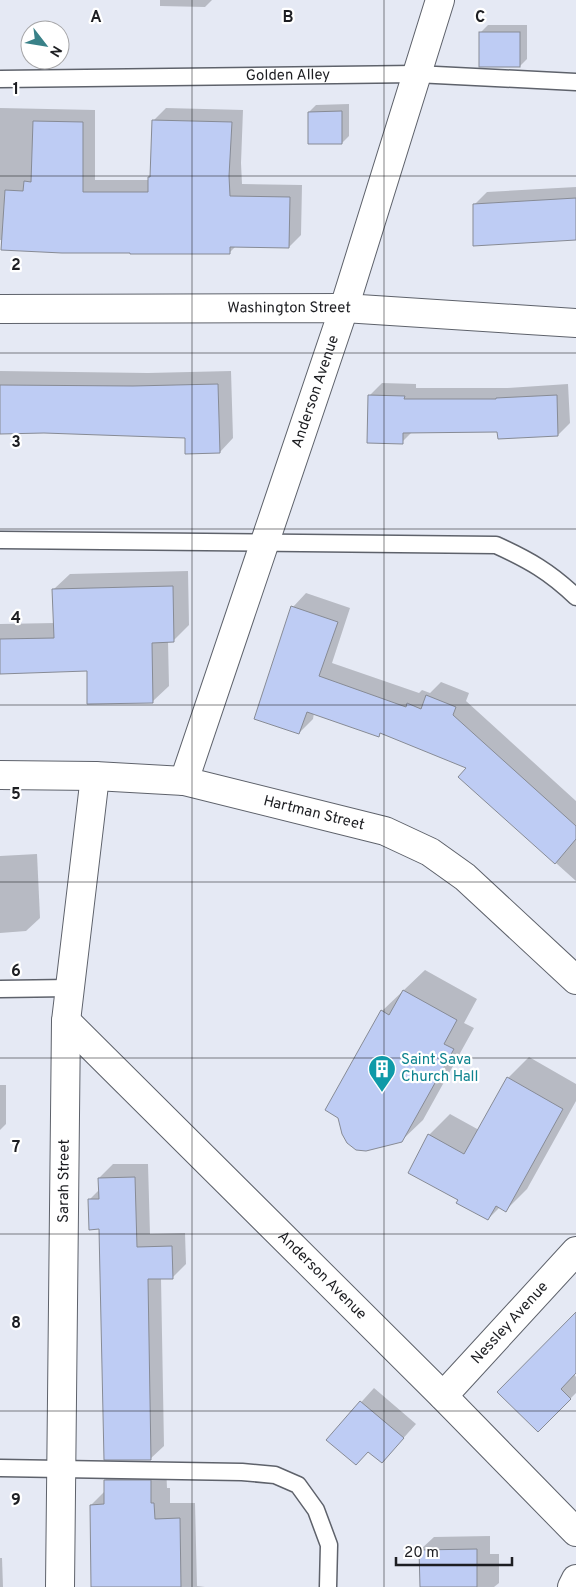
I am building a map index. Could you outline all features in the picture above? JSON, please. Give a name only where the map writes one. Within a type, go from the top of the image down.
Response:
[{"type":"street","name":"Anderson Avenue","points":[[184,781],[344,308],[440,0]]},
{"type":"street","name":"Washington Street","points":[[0,309],[344,308],[576,324]]},
{"type":"street","name":"Hartman Street","points":[[0,775],[95,776],[184,781],[385,832],[430,852],[465,877],[576,980]]},
{"type":"street","name":"Sarah Street","points":[[60,1587],[66,1021],[95,776]]},
{"type":"street","name":"Anderson Avenue","points":[[66,1021],[444,1396],[576,1532]]},
{"type":"street","name":"Nessley Avenue","points":[[444,1396],[576,1251]]},
{"type":"street","points":[[572,1587],[576,1579]]},
{"type":"lane","name":"Golden Alley","points":[[0,79],[416,74],[576,82]]},
{"type":"lane","points":[[0,540],[496,545],[528,559],[561,582],[576,597]]},
{"type":"lane","points":[[0,989],[70,988]]},
{"type":"lane","points":[[0,1468],[242,1472],[275,1475],[298,1485],[316,1510],[329,1546],[328,1587]]},
{"type":"building","points":[[479,32],[520,32],[520,67],[479,67]]},
{"type":"building","points":[[342,111],[342,144],[308,144],[308,112]]},
{"type":"building","points":[[152,120],[232,122],[229,176],[230,196],[290,197],[289,248],[230,247],[230,254],[62,253],[1,250],[5,190],[23,191],[24,181],[31,182],[33,121],[83,122],[83,192],[148,192]]},
{"type":"building","points":[[576,198],[576,240],[473,246],[473,204]]},
{"type":"building","points":[[218,384],[220,453],[185,454],[185,438],[44,433],[0,434],[0,385],[133,386]]},
{"type":"building","points":[[368,395],[405,396],[404,399],[496,399],[557,395],[558,436],[498,439],[497,432],[403,433],[403,444],[367,443]]},
{"type":"building","points":[[173,586],[174,642],[152,643],[153,703],[87,704],[87,671],[0,674],[0,639],[54,638],[52,589]]},
{"type":"building","points":[[291,606],[338,622],[319,676],[406,707],[407,703],[421,709],[426,695],[456,707],[453,715],[576,826],[576,839],[555,864],[458,777],[466,768],[380,733],[379,737],[307,712],[299,734],[254,719]]},
{"type":"building","points":[[403,990],[457,1020],[444,1044],[454,1049],[402,1142],[366,1151],[356,1150],[347,1143],[342,1134],[338,1118],[325,1110],[381,1010],[389,1015]]},
{"type":"building","points":[[507,1077],[563,1109],[506,1212],[496,1206],[488,1220],[456,1203],[458,1200],[408,1173],[428,1134],[464,1154]]},
{"type":"building","points":[[135,1177],[137,1247],[172,1246],[173,1279],[148,1279],[151,1460],[104,1460],[99,1229],[89,1230],[88,1199],[99,1199],[98,1178]]},
{"type":"building","points":[[576,1312],[576,1373],[561,1389],[571,1399],[538,1432],[497,1392]]},
{"type":"building","points":[[360,1401],[404,1438],[382,1463],[368,1452],[356,1465],[326,1440]]},
{"type":"building","points":[[104,1480],[151,1480],[151,1503],[154,1503],[155,1519],[180,1518],[181,1587],[91,1587],[90,1505],[104,1504]]},
{"type":"building","points":[[477,1549],[477,1587],[420,1587],[419,1550]]},
{"type":"place","name":"Saint Sava Church Hall","points":[[382,1093]]}]
